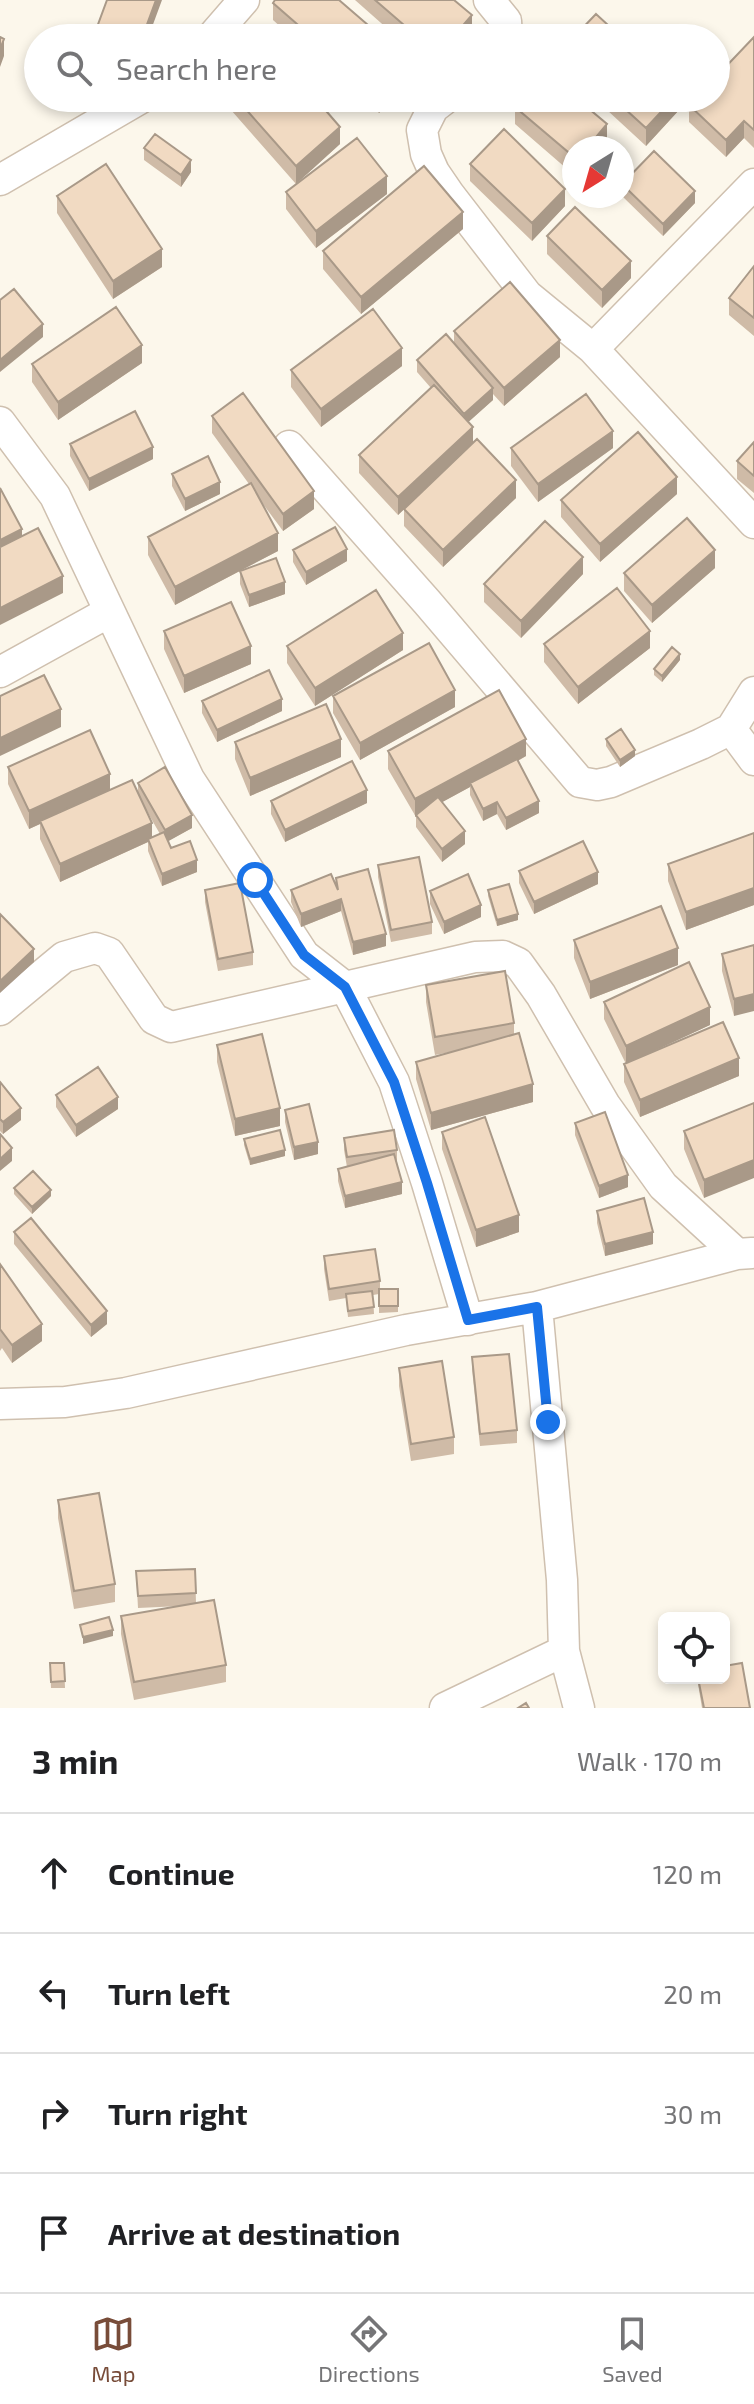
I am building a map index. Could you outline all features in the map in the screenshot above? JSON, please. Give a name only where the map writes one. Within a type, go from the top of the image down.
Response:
[{"type":"street","points":[[223,24],[244,0]]},
{"type":"street","points":[[489,0],[506,24]]},
{"type":"street","points":[[0,180],[117,112]]},
{"type":"street","points":[[431,112],[422,130],[426,154],[434,172],[527,295],[593,349],[754,523]]},
{"type":"street","points":[[593,349],[754,184]]},
{"type":"street","points":[[0,422],[55,496],[189,779],[304,955],[345,987],[394,1082],[468,1320]]},
{"type":"street","points":[[289,446],[580,782],[597,785],[611,782],[731,729],[754,692]]},
{"type":"street","points":[[0,672],[109,612]]},
{"type":"street","points":[[731,729],[754,760]]},
{"type":"street","points":[[0,1010],[64,957],[95,948],[109,953],[154,1019],[171,1027],[475,957],[503,956],[518,963],[541,995],[605,1105],[663,1186],[745,1253]]},
{"type":"street","points":[[0,1404],[65,1402],[126,1393],[406,1330],[537,1307],[745,1253]]},
{"type":"street","points":[[537,1307],[562,1580],[564,1651],[579,1708]]},
{"type":"street","points":[[445,1708],[564,1651]]},
{"type":"building","points":[[107,0],[156,0],[147,24],[98,24]]},
{"type":"building","points":[[275,0],[339,0],[367,24],[297,24],[273,3]]},
{"type":"building","points":[[375,0],[454,0],[472,15],[464,24],[403,24]]},
{"type":"building","points":[[596,14],[607,24],[586,24]]},
{"type":"building","points":[[754,37],[754,130],[744,121],[726,140],[696,112],[730,112],[730,62]]},
{"type":"building","points":[[248,112],[327,112],[340,127],[296,166]]},
{"type":"building","points":[[521,112],[593,112],[607,124],[597,136],[562,136],[562,147]]},
{"type":"building","points":[[628,112],[661,112],[646,128]]},
{"type":"building","points":[[504,129],[562,186],[562,192],[532,223],[470,164]]},
{"type":"building","points":[[155,134],[191,160],[181,175],[144,148]]},
{"type":"building","points":[[357,138],[387,176],[316,231],[286,192]]},
{"type":"building","points":[[654,151],[695,191],[663,224],[634,196],[634,172]]},
{"type":"building","points":[[106,164],[162,249],[113,281],[57,196]]},
{"type":"building","points":[[424,166],[463,212],[361,297],[323,251]]},
{"type":"building","points":[[576,208],[631,261],[602,290],[547,236]]},
{"type":"building","points":[[754,266],[754,318],[729,298]]},
{"type":"building","points":[[510,282],[560,340],[504,388],[454,331]]},
{"type":"building","points":[[14,289],[43,324],[0,360],[0,300]]},
{"type":"building","points":[[116,307],[142,345],[58,402],[32,364]]},
{"type":"building","points":[[373,309],[402,348],[321,409],[291,370]]},
{"type":"building","points":[[446,334],[493,388],[464,414],[417,360]]},
{"type":"building","points":[[434,385],[473,427],[398,497],[359,455]]},
{"type":"building","points":[[243,393],[314,491],[283,514],[212,416]]},
{"type":"building","points":[[586,394],[613,431],[538,484],[511,448]]},
{"type":"building","points":[[135,411],[153,447],[89,479],[70,444]]},
{"type":"building","points":[[638,432],[677,477],[600,544],[561,500]]},
{"type":"building","points":[[477,439],[516,480],[443,550],[404,509]]},
{"type":"building","points":[[754,442],[754,476],[737,461]]},
{"type":"building","points":[[208,456],[220,482],[185,499],[172,474]]},
{"type":"building","points":[[251,483],[278,533],[175,587],[148,537]]},
{"type":"building","points":[[0,488],[22,529],[0,540]]},
{"type":"building","points":[[687,518],[715,550],[652,605],[624,573]]},
{"type":"building","points":[[545,521],[583,557],[521,621],[484,584]]},
{"type":"building","points":[[335,527],[347,549],[306,572],[293,550]]},
{"type":"building","points":[[38,528],[63,576],[0,608],[0,547]]},
{"type":"building","points":[[276,558],[285,582],[249,595],[240,571]]},
{"type":"building","points":[[617,588],[650,631],[578,687],[544,644]]},
{"type":"building","points":[[376,590],[403,633],[315,688],[287,646]]},
{"type":"building","points":[[231,602],[251,646],[184,676],[164,631]]},
{"type":"building","points":[[429,643],[455,690],[360,743],[333,696]]},
{"type":"building","points":[[672,647],[680,654],[662,676],[654,669]]},
{"type":"building","points":[[269,670],[282,699],[217,730],[202,701]]},
{"type":"building","points":[[44,675],[61,709],[0,738],[0,696]]},
{"type":"building","points":[[499,690],[526,739],[415,799],[388,751]]},
{"type":"building","points":[[326,704],[341,739],[250,778],[235,742]]},
{"type":"building","points":[[621,729],[635,750],[620,760],[606,739]]},
{"type":"building","points":[[90,730],[110,774],[29,811],[8,767]]},
{"type":"building","points":[[517,759],[539,801],[506,818],[497,802],[483,809],[470,783]]},
{"type":"building","points":[[352,761],[367,790],[285,830],[271,801]]},
{"type":"building","points":[[165,767],[192,815],[165,830],[138,783]]},
{"type":"building","points":[[132,780],[152,823],[60,864],[40,821]]},
{"type":"building","points":[[438,797],[465,831],[442,849],[416,815]]},
{"type":"building","points":[[164,832],[171,848],[190,841],[197,860],[162,874],[148,839]]},
{"type":"building","points":[[754,833],[754,888],[686,912],[668,864]]},
{"type":"building","points":[[583,841],[598,872],[534,902],[519,871]]},
{"type":"building","points":[[419,857],[432,922],[391,930],[378,865]]},
{"type":"building","points":[[368,869],[386,934],[353,942],[341,899],[301,914],[291,890],[331,874],[338,890],[336,878]]},
{"type":"building","points":[[468,874],[481,905],[444,922],[430,891]]},
{"type":"building","points":[[240,883],[253,952],[218,959],[205,890]]},
{"type":"building","points":[[509,884],[518,914],[497,920],[488,890]]},
{"type":"building","points":[[661,906],[678,948],[590,982],[574,940]]},
{"type":"building","points":[[0,914],[34,949],[0,981]]},
{"type":"building","points":[[754,945],[754,994],[734,999],[722,954]]},
{"type":"building","points":[[689,962],[710,1007],[626,1046],[604,1002]]},
{"type":"building","points":[[505,971],[514,1023],[435,1037],[426,985]]},
{"type":"building","points":[[723,1022],[739,1058],[640,1100],[624,1064]]},
{"type":"building","points":[[519,1033],[533,1084],[431,1113],[416,1062]]},
{"type":"building","points":[[262,1034],[280,1108],[235,1119],[217,1045]]},
{"type":"building","points":[[98,1067],[118,1097],[76,1125],[56,1095]]},
{"type":"building","points":[[0,1082],[21,1108],[3,1122],[0,1119]]},
{"type":"building","points":[[754,1103],[754,1160],[704,1180],[684,1131]]},
{"type":"building","points":[[309,1104],[318,1142],[294,1147],[285,1110]]},
{"type":"building","points":[[605,1112],[628,1175],[599,1186],[575,1123]]},
{"type":"building","points":[[485,1117],[519,1215],[476,1230],[442,1132]]},
{"type":"building","points":[[280,1130],[285,1150],[250,1159],[244,1139]]},
{"type":"building","points":[[394,1130],[397,1150],[347,1157],[344,1138]]},
{"type":"building","points":[[0,1134],[12,1148],[0,1159]]},
{"type":"building","points":[[394,1154],[402,1182],[345,1196],[338,1169]]},
{"type":"building","points":[[33,1171],[51,1190],[32,1207],[14,1188]]},
{"type":"building","points":[[644,1198],[653,1232],[605,1244],[597,1211]]},
{"type":"building","points":[[31,1218],[107,1311],[91,1325],[14,1232]]},
{"type":"building","points":[[375,1249],[380,1281],[329,1289],[324,1256]]},
{"type":"building","points":[[0,1264],[42,1324],[12,1345],[0,1329]]},
{"type":"building","points":[[379,1289],[398,1289],[398,1306],[379,1306]]},
{"type":"building","points":[[372,1291],[374,1307],[348,1311],[346,1294]]},
{"type":"building","points":[[509,1354],[517,1430],[480,1434],[472,1357]]},
{"type":"building","points":[[442,1361],[454,1437],[411,1444],[399,1368]]},
{"type":"building","points":[[99,1493],[115,1584],[74,1591],[58,1500]]},
{"type":"building","points":[[195,1569],[196,1593],[138,1596],[136,1571]]},
{"type":"building","points":[[214,1600],[226,1665],[134,1682],[121,1616]]},
{"type":"building","points":[[109,1617],[113,1630],[83,1637],[80,1625]]},
{"type":"building","points":[[50,1663],[64,1663],[65,1681],[51,1682]]},
{"type":"building","points":[[742,1663],[750,1708],[704,1708],[699,1684],[730,1684],[730,1665]]},
{"type":"route","points":[[255,880],[304,955],[345,987],[394,1082],[468,1320],[537,1307],[548,1422]]}]
